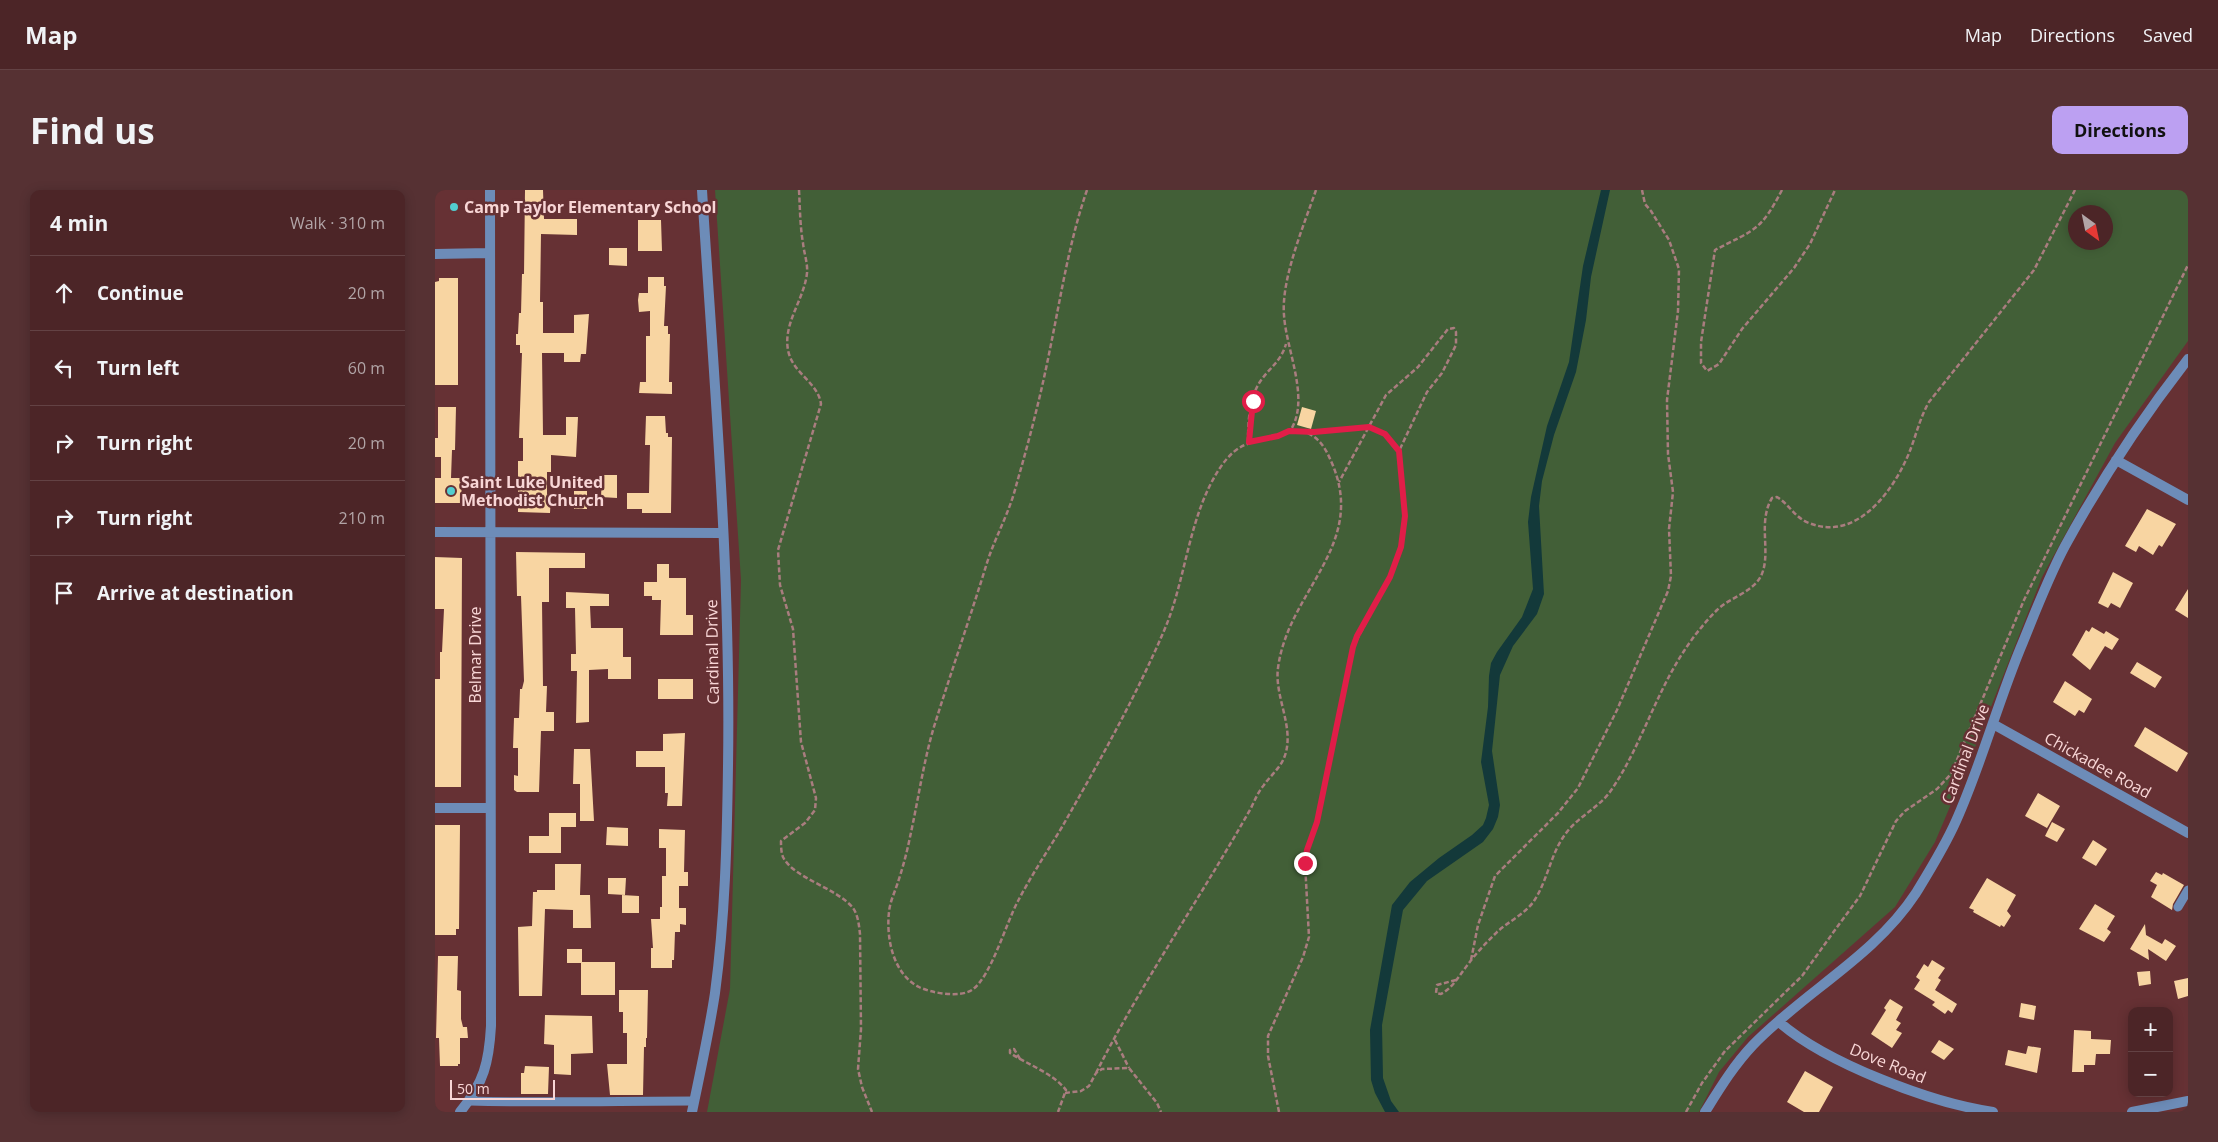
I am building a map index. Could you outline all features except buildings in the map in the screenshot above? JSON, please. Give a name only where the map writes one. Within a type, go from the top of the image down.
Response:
[{"type":"street","name":"Belmar Drive","points":[[461,1112],[470,1101],[484,1074],[489,1052],[490,190]]},
{"type":"street","name":"Cardinal Drive","points":[[691,1112],[706,1046],[714,996],[727,856],[729,693],[723,533],[702,190]]},
{"type":"street","points":[[435,254],[489,253]]},
{"type":"street","name":"Cardinal Drive","points":[[1705,1112],[1722,1085],[1755,1044],[1871,946],[1897,919],[1916,893],[1955,824],[2022,644],[2064,548],[2116,460],[2150,408],[2188,359]]},
{"type":"street","points":[[2116,460],[2188,500]]},
{"type":"street","points":[[435,532],[723,533]]},
{"type":"street","name":"Chickadee Road","points":[[1993,724],[2188,833]]},
{"type":"street","points":[[435,808],[490,808]]},
{"type":"street","name":"Dove Road","points":[[1779,1022],[1797,1038],[1813,1047],[1886,1080],[1943,1101],[1993,1112]]},
{"type":"street","points":[[2132,1112],[2188,1101]]},
{"type":"lane","points":[[2179,907],[2188,890]]},
{"type":"lane","points":[[470,1101],[530,1103],[694,1101]]},
{"type":"path","points":[[799,190],[807,271],[805,283],[787,335],[788,350],[790,359],[818,391],[821,404],[778,550],[777,569],[793,629],[801,742],[816,798],[815,810],[805,823],[781,841],[783,857],[794,868],[846,901],[854,909],[858,919],[860,934],[861,1028],[858,1069],[862,1087],[872,1112]]},
{"type":"path","points":[[1087,190],[1077,220],[1047,360],[1015,490],[987,562],[934,728],[909,840],[898,884],[892,897],[889,915],[892,950],[898,966],[907,978],[919,987],[953,995],[966,994],[975,988],[983,977],[1021,896],[1113,737],[1166,626],[1180,584],[1199,510],[1207,491],[1229,457],[1249,442],[1278,436],[1289,431],[1304,432],[1369,427],[1385,434],[1399,451]]},
{"type":"path","points":[[1289,431],[1297,415],[1298,404],[1293,366],[1287,342],[1284,299],[1289,275],[1316,190]]},
{"type":"path","points":[[1470,961],[1478,925],[1495,876],[1558,813],[1578,788],[1617,710],[1664,600],[1671,576],[1669,529],[1673,492],[1667,454],[1667,400],[1678,311],[1679,269],[1669,240],[1645,204],[1642,190]]},
{"type":"path","points":[[1782,190],[1768,216],[1757,229],[1715,250],[1701,342],[1701,363],[1707,371],[1719,364],[1742,329],[1793,268],[1810,244],[1835,190]]},
{"type":"path","points":[[1456,980],[1437,985],[1436,993],[1441,994],[1450,989],[1470,961],[1498,932],[1533,903],[1548,874],[1561,840],[1572,824],[1605,800],[1614,787],[1641,736],[1663,688],[1684,651],[1717,609],[1754,586],[1761,576],[1764,567],[1764,534],[1767,507],[1772,498],[1777,497],[1782,500],[1798,518],[1829,528],[1846,525],[1863,518],[1879,502],[1905,463],[1922,415],[1929,402],[2034,270],[2075,190]]},
{"type":"path","points":[[1812,962],[1860,896],[1896,820],[1905,811],[1937,789],[1951,774],[2024,600],[2188,265]]},
{"type":"path","points":[[1279,1112],[1268,1056],[1268,1036],[1303,956],[1309,937],[1305,863],[1307,850],[1317,822],[1353,647],[1357,636],[1390,577],[1401,547],[1405,516],[1399,451],[1427,392],[1442,373],[1456,345],[1456,332],[1454,328],[1448,329],[1418,368],[1386,395],[1339,482]]},
{"type":"path","points":[[1249,442],[1250,415],[1258,384],[1277,362],[1287,342]]},
{"type":"path","points":[[1065,1093],[1081,1091],[1089,1086],[1263,786],[1284,758],[1286,749],[1285,721],[1277,670],[1283,643],[1289,627],[1338,535],[1342,510],[1339,482],[1329,455],[1313,435],[1304,432]]},
{"type":"path","points":[[1115,1040],[1129,1068],[1161,1112]]},
{"type":"path","points":[[1019,1059],[1063,1085],[1066,1090],[1058,1112]]},
{"type":"path","points":[[1097,1073],[1102,1069],[1129,1068]]},
{"type":"green space","points":[[715,190],[2188,190],[2188,341],[2115,443],[2042,577],[1974,750],[1935,842],[1895,907],[1748,1037],[1719,1072],[1699,1112],[707,1112],[730,989],[741,580]]},
{"type":"water","points":[[1601,190],[1610,190],[1591,277],[1586,320],[1576,372],[1554,435],[1542,481],[1539,506],[1544,594],[1537,614],[1513,646],[1500,675],[1492,751],[1500,805],[1498,817],[1493,829],[1483,842],[1427,881],[1403,910],[1382,1025],[1383,1078],[1391,1101],[1399,1112],[1385,1112],[1375,1093],[1371,1080],[1370,1030],[1392,905],[1410,882],[1439,858],[1472,835],[1483,825],[1486,818],[1489,805],[1481,762],[1491,663],[1522,617],[1533,589],[1528,522],[1531,497],[1547,426],[1569,362],[1583,266]]},
{"type":"place","name":"Camp Taylor Elementary School","points":[[454,207]]},
{"type":"place","name":"Saint Luke United Methodist Church","points":[[451,491]]},
{"type":"route","points":[[1253,401],[1248,428],[1249,442],[1278,436],[1289,431],[1356,430],[1369,427],[1385,434],[1399,451],[1405,516],[1401,547],[1390,577],[1357,636],[1353,647],[1314,836],[1307,850],[1305,863]]}]
